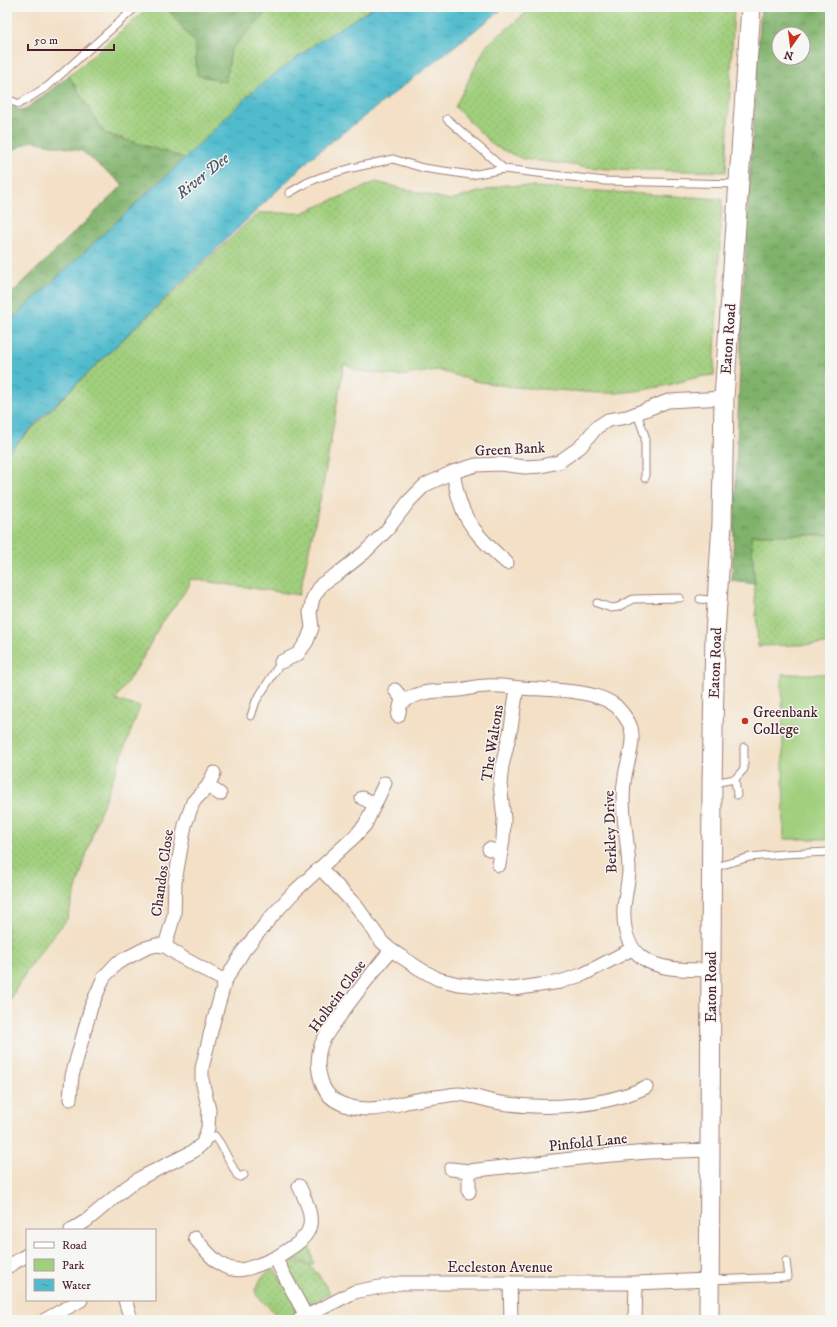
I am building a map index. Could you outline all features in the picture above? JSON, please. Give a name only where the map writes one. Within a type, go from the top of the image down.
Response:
[{"type":"street","name":"Eaton Road","points":[[709,1320],[712,783],[708,600],[722,523],[724,398],[751,7]]},
{"type":"street","name":"Green Bank","points":[[281,662],[298,654],[307,641],[312,628],[310,612],[314,598],[322,584],[364,553],[387,530],[409,501],[424,485],[453,472],[476,465],[500,464],[525,467],[541,466],[559,462],[580,447],[597,427],[608,420],[637,413],[668,401],[724,398]]},
{"type":"street","points":[[453,472],[460,505],[465,515],[490,548],[507,563]]},
{"type":"street","name":"Berkley Drive","points":[[404,701],[413,696],[432,691],[459,690],[486,686],[586,693],[615,706],[624,716],[631,728],[631,741],[623,788],[623,802],[629,873],[624,909],[625,931],[632,949]]},
{"type":"street","name":"The Waltons","points":[[498,865],[495,850],[504,819],[500,784],[502,766],[512,728],[516,688]]},
{"type":"street","points":[[395,690],[404,701],[401,703],[398,716]]},
{"type":"street","name":"Chandos Close","points":[[165,946],[174,915],[175,881],[185,825],[193,802],[208,786],[214,773]]},
{"type":"street","points":[[73,1229],[86,1221],[127,1187],[142,1177],[194,1151],[203,1143],[208,1128],[209,1110],[202,1080],[202,1068],[225,981],[244,950],[272,916],[294,892],[365,825],[384,784]]},
{"type":"street","points":[[208,786],[220,794]]},
{"type":"street","points":[[362,798],[375,804]]},
{"type":"street","points":[[320,868],[357,907],[382,942],[391,950],[438,979],[458,984],[513,989],[560,982],[584,974],[632,949],[642,958],[669,969],[711,970]]},
{"type":"street","points":[[70,1099],[72,1076],[90,1007],[104,977],[117,963],[146,948],[156,945],[165,946],[183,958],[225,981]]},
{"type":"street","name":"Holbein Close","points":[[391,950],[356,993],[321,1045],[318,1057],[318,1068],[325,1090],[340,1103],[360,1108],[372,1109],[434,1097],[458,1088],[500,1103],[520,1105],[569,1106],[591,1104],[641,1094]]},
{"type":"street","name":"Pinfold Lane","points":[[451,1169],[469,1171],[589,1157],[648,1152],[710,1150]]},
{"type":"street","points":[[468,1192],[469,1171]]},
{"type":"street","points":[[195,1238],[216,1262],[233,1270],[245,1269],[275,1258],[296,1246],[307,1234],[310,1227],[306,1201],[299,1186]]},
{"type":"street","points":[[7,1267],[26,1257]]},
{"type":"street","points":[[275,1258],[302,1318]]},
{"type":"street","name":"Eccleston Avenue","points":[[302,1318],[354,1292],[393,1284],[434,1282],[636,1283],[709,1280]]},
{"type":"street","points":[[510,1283],[511,1320]]},
{"type":"street","points":[[635,1320],[636,1283]]},
{"type":"street","points":[[45,1320],[78,1301]]},
{"type":"street","points":[[125,1301],[131,1320]]},
{"type":"lane","points":[[7,99],[19,104],[48,86],[136,7]]},
{"type":"lane","points":[[447,119],[504,169]]},
{"type":"lane","points":[[289,193],[308,182],[324,176],[393,159],[423,168],[471,175],[504,169],[606,181],[739,184]]},
{"type":"lane","points":[[637,413],[645,436],[646,478]]},
{"type":"lane","points":[[597,603],[610,608],[618,607],[633,599],[680,598]]},
{"type":"lane","points":[[251,716],[256,701],[281,662]]},
{"type":"lane","points":[[712,783],[734,779],[744,769],[744,747]]},
{"type":"lane","points":[[734,779],[737,795]]},
{"type":"lane","points":[[712,868],[750,857],[830,852]]},
{"type":"lane","points":[[203,1143],[214,1136],[220,1143],[237,1175],[240,1177],[244,1175]]},
{"type":"lane","points":[[709,1280],[788,1276],[786,1261]]},
{"type":"green space","points":[[149,7],[166,7],[195,43],[197,75],[226,82],[231,50],[265,13],[267,7],[375,7],[316,46],[185,158],[104,133],[69,76]]},
{"type":"green space","points":[[166,7],[267,7],[265,13],[231,50],[226,82],[197,75],[195,43]]},
{"type":"green space","points":[[533,7],[734,7],[726,172],[605,169],[523,159],[494,146],[455,107],[486,46]]},
{"type":"green space","points":[[761,7],[830,7],[830,535],[751,535],[755,584],[732,581],[741,335]]},
{"type":"green space","points":[[69,76],[104,133],[185,158],[7,324],[7,298],[123,185],[82,151],[32,141],[7,153],[7,105],[23,111]]},
{"type":"green space","points":[[376,182],[450,200],[504,185],[722,199],[714,375],[698,377],[669,385],[637,391],[598,393],[513,387],[475,381],[437,370],[399,376],[359,371],[344,364],[322,491],[299,595],[190,579],[189,586],[159,627],[140,663],[115,700],[140,707],[96,823],[67,919],[32,963],[17,987],[7,1008],[7,454],[100,362],[258,213],[302,213]]},
{"type":"green space","points":[[751,535],[830,535],[830,644],[758,646]]},
{"type":"green space","points":[[782,674],[830,674],[830,839],[784,839]]},
{"type":"green space","points":[[307,1241],[310,1246],[314,1264],[311,1265],[289,1256]]},
{"type":"green space","points":[[287,1258],[310,1266],[318,1274],[330,1293],[311,1304],[305,1300],[292,1283],[286,1262]]},
{"type":"green space","points":[[271,1270],[275,1270],[296,1304],[296,1313],[286,1320],[279,1320],[272,1310],[257,1296],[255,1290],[262,1277]]},
{"type":"water","name":"River Dee","points":[[374,7],[505,7],[313,156],[41,418],[7,454],[7,324],[185,158],[254,90],[315,44]]},
{"type":"place","name":"Greenbank College","points":[[745,721]]}]
